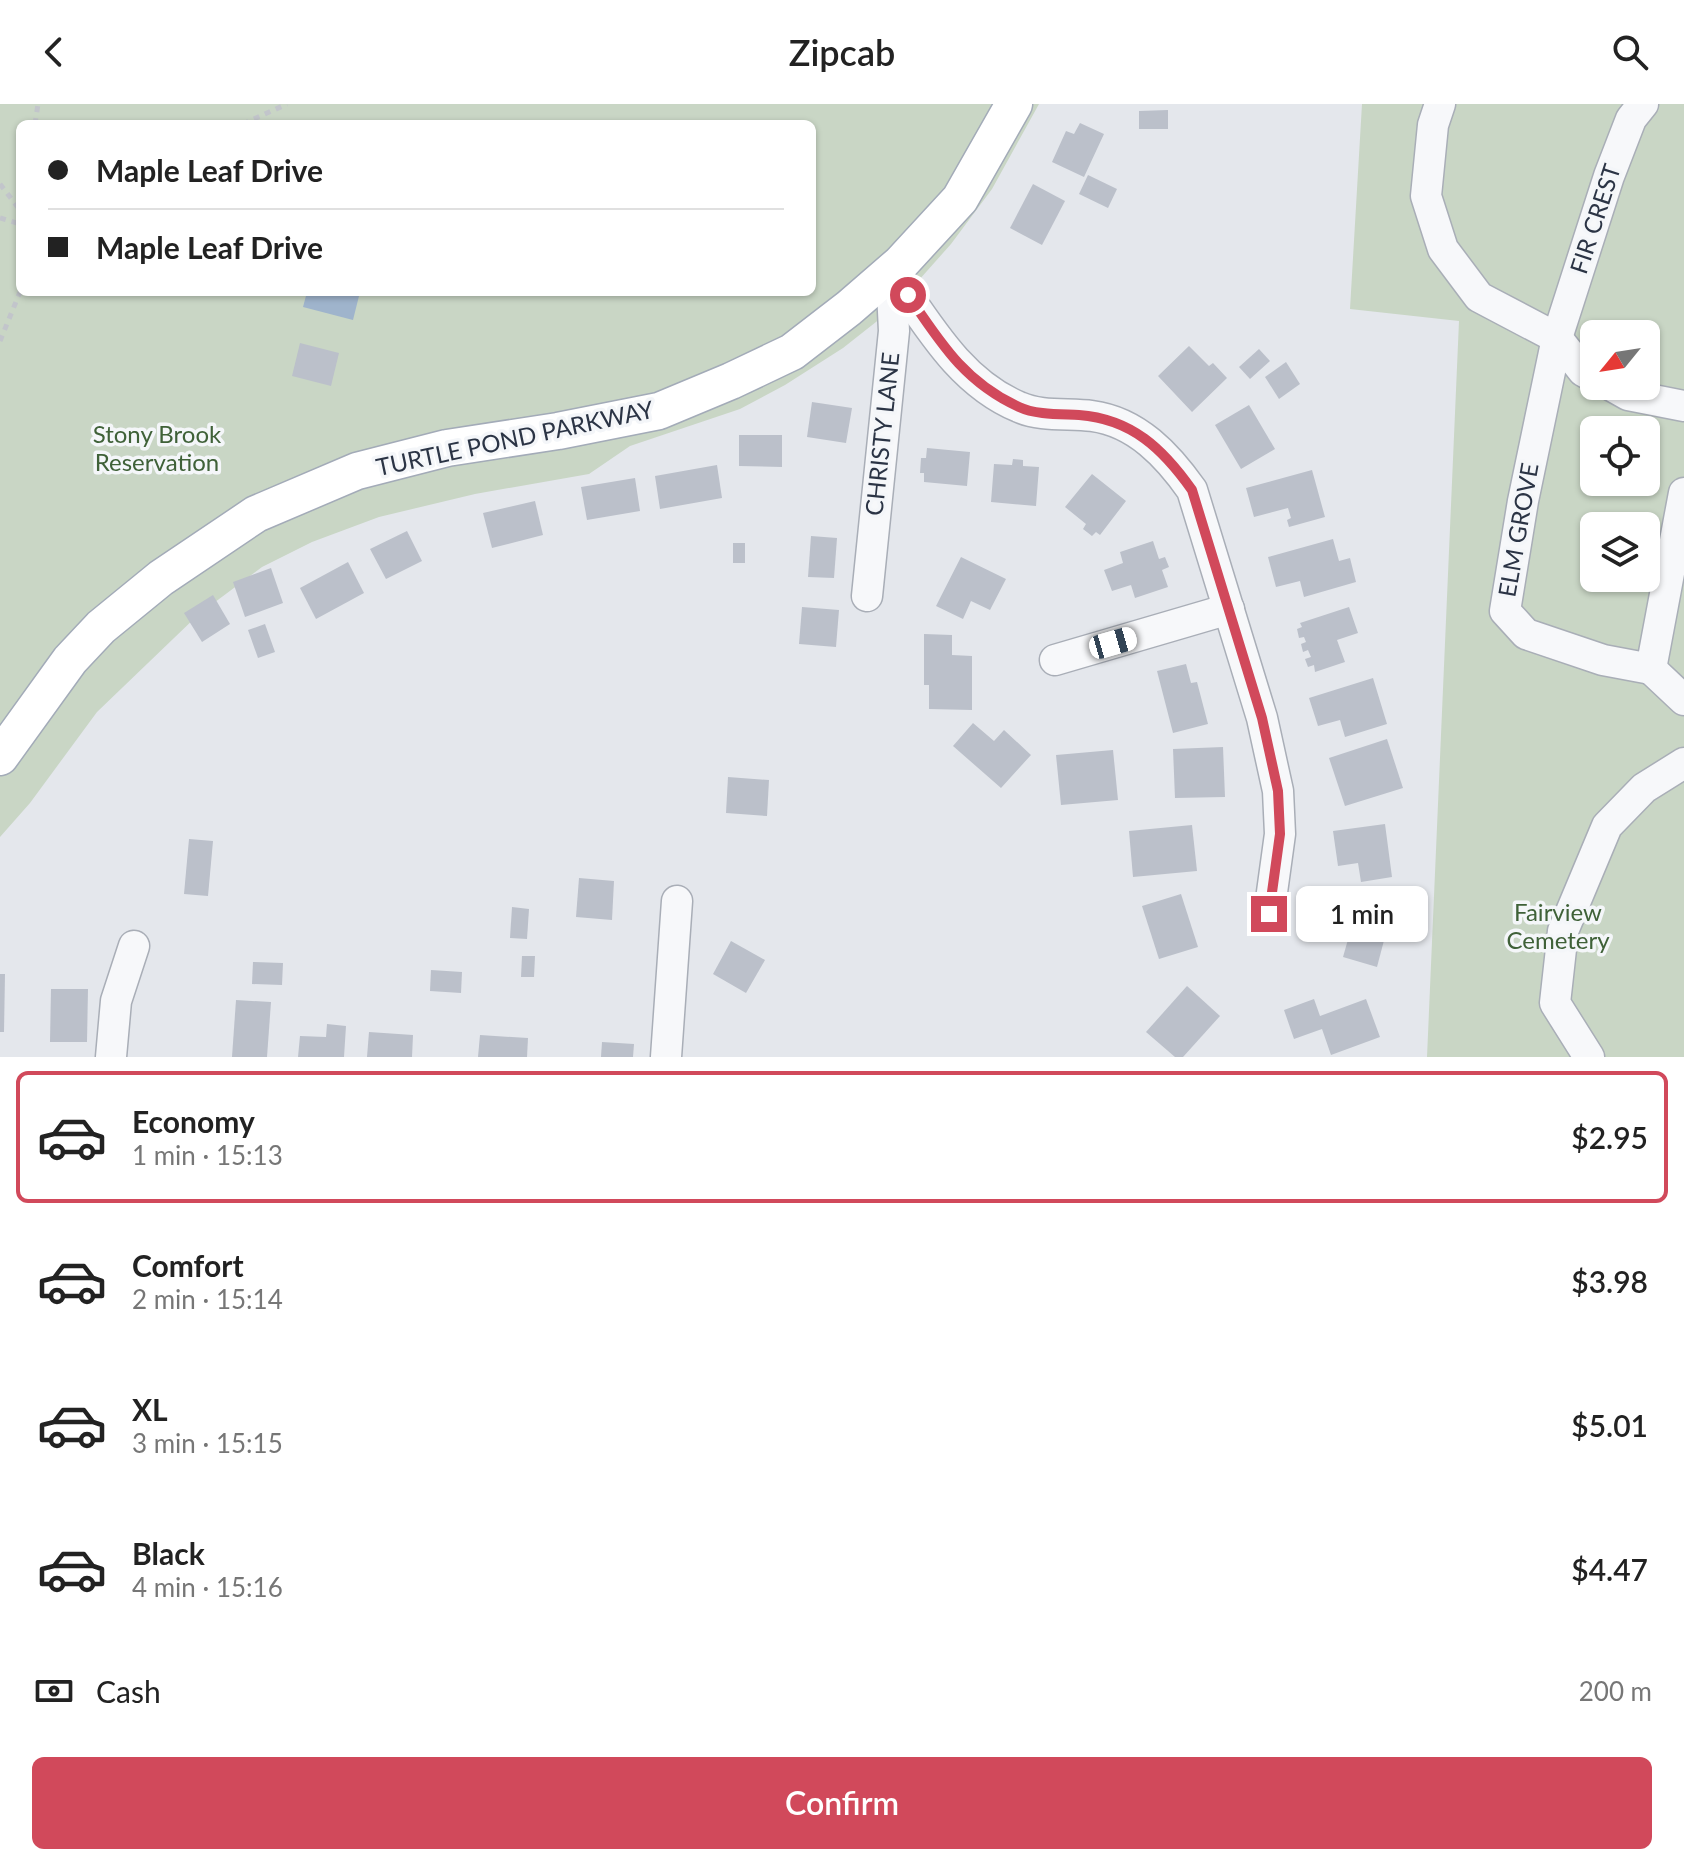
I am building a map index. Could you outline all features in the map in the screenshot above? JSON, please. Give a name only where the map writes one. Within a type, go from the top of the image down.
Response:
[{"type":"main road","name":"TURTLE POND PARKWAY","points":[[0,757],[70,660],[101,627],[161,578],[256,514],[357,471],[432,451],[659,411],[792,352],[891,272],[960,199],[1014,104]]},
{"type":"street","points":[[1440,104],[1433,125],[1426,196],[1443,249],[1479,297],[1557,338],[1580,367]]},
{"type":"street","name":"FIR CREST","points":[[1557,338],[1609,176],[1631,119],[1643,104]]},
{"type":"street","name":"CHRISTY LANE","points":[[867,596],[894,331],[891,272]]},
{"type":"street","points":[[891,272],[957,365],[989,390],[1021,408],[1095,416],[1122,425],[1170,459],[1192,490],[1262,718],[1278,791],[1280,834],[1269,914]]},
{"type":"street","name":"ELM GROVE","points":[[1557,338],[1523,501],[1505,611],[1526,634],[1603,660],[1651,669]]},
{"type":"street","points":[[1653,400],[1684,406]]},
{"type":"street","points":[[1684,493],[1651,669],[1684,700]]},
{"type":"street","points":[[1055,660],[1229,609]]},
{"type":"street","points":[[1589,1057],[1555,1003],[1563,931],[1607,826],[1644,788],[1684,763]]},
{"type":"street","points":[[666,1057],[677,901]]},
{"type":"street","points":[[111,1057],[116,1001],[134,946]]},
{"type":"path","points":[[252,120],[287,104]]},
{"type":"path","points":[[0,184],[16,205]]},
{"type":"path","points":[[0,341],[18,296]]},
{"type":"green space","name":"Stony Brook Reservation","points":[[0,104],[1039,104],[992,189],[951,244],[895,307],[843,348],[740,409],[630,446],[589,474],[475,494],[379,517],[312,542],[262,567],[199,614],[97,712],[30,803],[0,837]]},
{"type":"green space","name":"Fairview Cemetery","points":[[1362,104],[1684,104],[1684,1057],[1427,1057],[1459,321],[1350,309]]},
{"type":"water","points":[[306,296],[359,296],[353,320],[303,307]]},
{"type":"building","points":[[1168,110],[1168,129],[1139,129],[1139,111]]},
{"type":"building","points":[[1080,123],[1104,134],[1084,177],[1052,162],[1066,131],[1074,134]]},
{"type":"building","points":[[1088,175],[1117,189],[1108,208],[1079,194]]},
{"type":"building","points":[[1033,184],[1065,201],[1042,245],[1010,228]]},
{"type":"building","points":[[300,343],[339,353],[331,386],[292,376]]},
{"type":"building","points":[[1189,346],[1209,366],[1213,363],[1227,378],[1192,412],[1158,376]]},
{"type":"building","points":[[1259,349],[1270,361],[1250,379],[1239,367]]},
{"type":"building","points":[[1286,362],[1300,384],[1279,399],[1265,377]]},
{"type":"building","points":[[812,402],[852,408],[846,443],[807,437]]},
{"type":"building","points":[[1249,405],[1275,449],[1241,469],[1215,425]]},
{"type":"building","points":[[739,435],[782,435],[782,467],[739,466]]},
{"type":"building","points":[[927,448],[970,452],[967,486],[924,482],[924,473],[920,473],[921,458],[926,458]]},
{"type":"building","points":[[1013,459],[1023,460],[1023,466],[1039,467],[1036,506],[991,502],[994,464],[1012,465]]},
{"type":"building","points":[[717,465],[722,498],[660,509],[655,476]]},
{"type":"building","points":[[1312,470],[1325,517],[1289,527],[1287,520],[1291,518],[1288,508],[1254,517],[1246,488]]},
{"type":"building","points":[[1092,474],[1126,501],[1100,535],[1096,532],[1092,536],[1083,529],[1086,524],[1065,507]]},
{"type":"building","points":[[635,478],[640,511],[587,520],[581,487]]},
{"type":"building","points":[[535,501],[543,535],[492,548],[483,513]]},
{"type":"building","points":[[407,531],[422,561],[386,579],[370,549]]},
{"type":"building","points":[[811,536],[837,538],[834,578],[808,577]]},
{"type":"building","points":[[1333,539],[1339,561],[1350,558],[1356,582],[1304,597],[1300,581],[1276,587],[1268,557]]},
{"type":"building","points":[[1153,541],[1159,559],[1165,557],[1169,567],[1162,570],[1168,587],[1135,598],[1131,585],[1112,591],[1104,570],[1123,563],[1120,552]]},
{"type":"building","points":[[733,543],[745,543],[745,563],[733,563]]},
{"type":"building","points":[[961,557],[1006,579],[990,610],[971,601],[963,619],[936,606]]},
{"type":"building","points":[[348,562],[364,593],[316,619],[300,588]]},
{"type":"building","points":[[271,568],[283,603],[245,617],[233,582]]},
{"type":"building","points":[[213,595],[230,624],[202,642],[184,613]]},
{"type":"building","points":[[802,607],[839,610],[836,647],[799,644]]},
{"type":"building","points":[[1349,607],[1358,633],[1337,640],[1345,662],[1315,672],[1314,665],[1308,667],[1305,659],[1311,657],[1308,650],[1303,652],[1301,644],[1306,642],[1304,637],[1299,638],[1297,629],[1302,627],[1300,623]]},
{"type":"building","points":[[265,624],[275,652],[258,658],[248,630]]},
{"type":"building","points":[[924,634],[952,635],[952,655],[972,656],[972,710],[929,709],[929,685],[924,685]]},
{"type":"building","points":[[1186,664],[1191,683],[1197,682],[1208,724],[1173,733],[1157,671]]},
{"type":"building","points":[[1373,678],[1387,724],[1345,737],[1340,720],[1318,726],[1309,698]]},
{"type":"building","points":[[973,723],[994,741],[1004,730],[1031,755],[1001,788],[953,746]]},
{"type":"building","points":[[1387,739],[1403,788],[1345,806],[1329,758]]},
{"type":"building","points":[[1223,747],[1225,797],[1175,798],[1173,749]]},
{"type":"building","points":[[1113,750],[1118,800],[1061,805],[1056,755]]},
{"type":"building","points":[[728,777],[769,780],[767,816],[726,813]]},
{"type":"building","points":[[1385,824],[1392,877],[1361,882],[1358,863],[1338,866],[1333,831]]},
{"type":"building","points":[[1192,825],[1197,871],[1133,877],[1129,831]]},
{"type":"building","points":[[189,839],[213,841],[208,896],[184,894]]},
{"type":"building","points":[[579,878],[614,881],[612,920],[576,917]]},
{"type":"building","points":[[1181,894],[1198,947],[1159,959],[1142,906]]},
{"type":"building","points":[[1359,901],[1392,910],[1377,967],[1343,957]]},
{"type":"building","points":[[512,907],[529,909],[527,939],[510,938]]},
{"type":"building","points":[[731,941],[765,960],[746,993],[713,974]]},
{"type":"building","points":[[522,956],[535,956],[534,977],[521,977]]},
{"type":"building","points":[[253,962],[283,963],[282,985],[252,984]]},
{"type":"building","points":[[431,970],[462,972],[461,993],[430,991]]},
{"type":"building","points":[[0,974],[5,974],[4,1032],[0,1032]]},
{"type":"building","points":[[1187,986],[1220,1016],[1183,1057],[1175,1057],[1146,1032]]},
{"type":"building","points":[[51,989],[88,989],[87,1042],[50,1042]]},
{"type":"building","points":[[1314,999],[1320,1016],[1366,999],[1380,1037],[1331,1055],[1322,1029],[1294,1039],[1284,1010]]},
{"type":"building","points":[[236,1000],[271,1002],[267,1057],[232,1057]]},
{"type":"building","points":[[327,1024],[346,1026],[344,1057],[298,1057],[300,1036],[326,1037]]},
{"type":"building","points":[[369,1032],[413,1035],[412,1057],[367,1057]]},
{"type":"building","points":[[480,1035],[528,1038],[527,1057],[478,1057]]},
{"type":"building","points":[[602,1042],[634,1044],[633,1057],[601,1057]]},
{"type":"route","points":[[908,295],[957,365],[989,390],[1021,408],[1095,416],[1122,425],[1170,459],[1192,490],[1262,718],[1278,791],[1280,834],[1269,914]]}]
